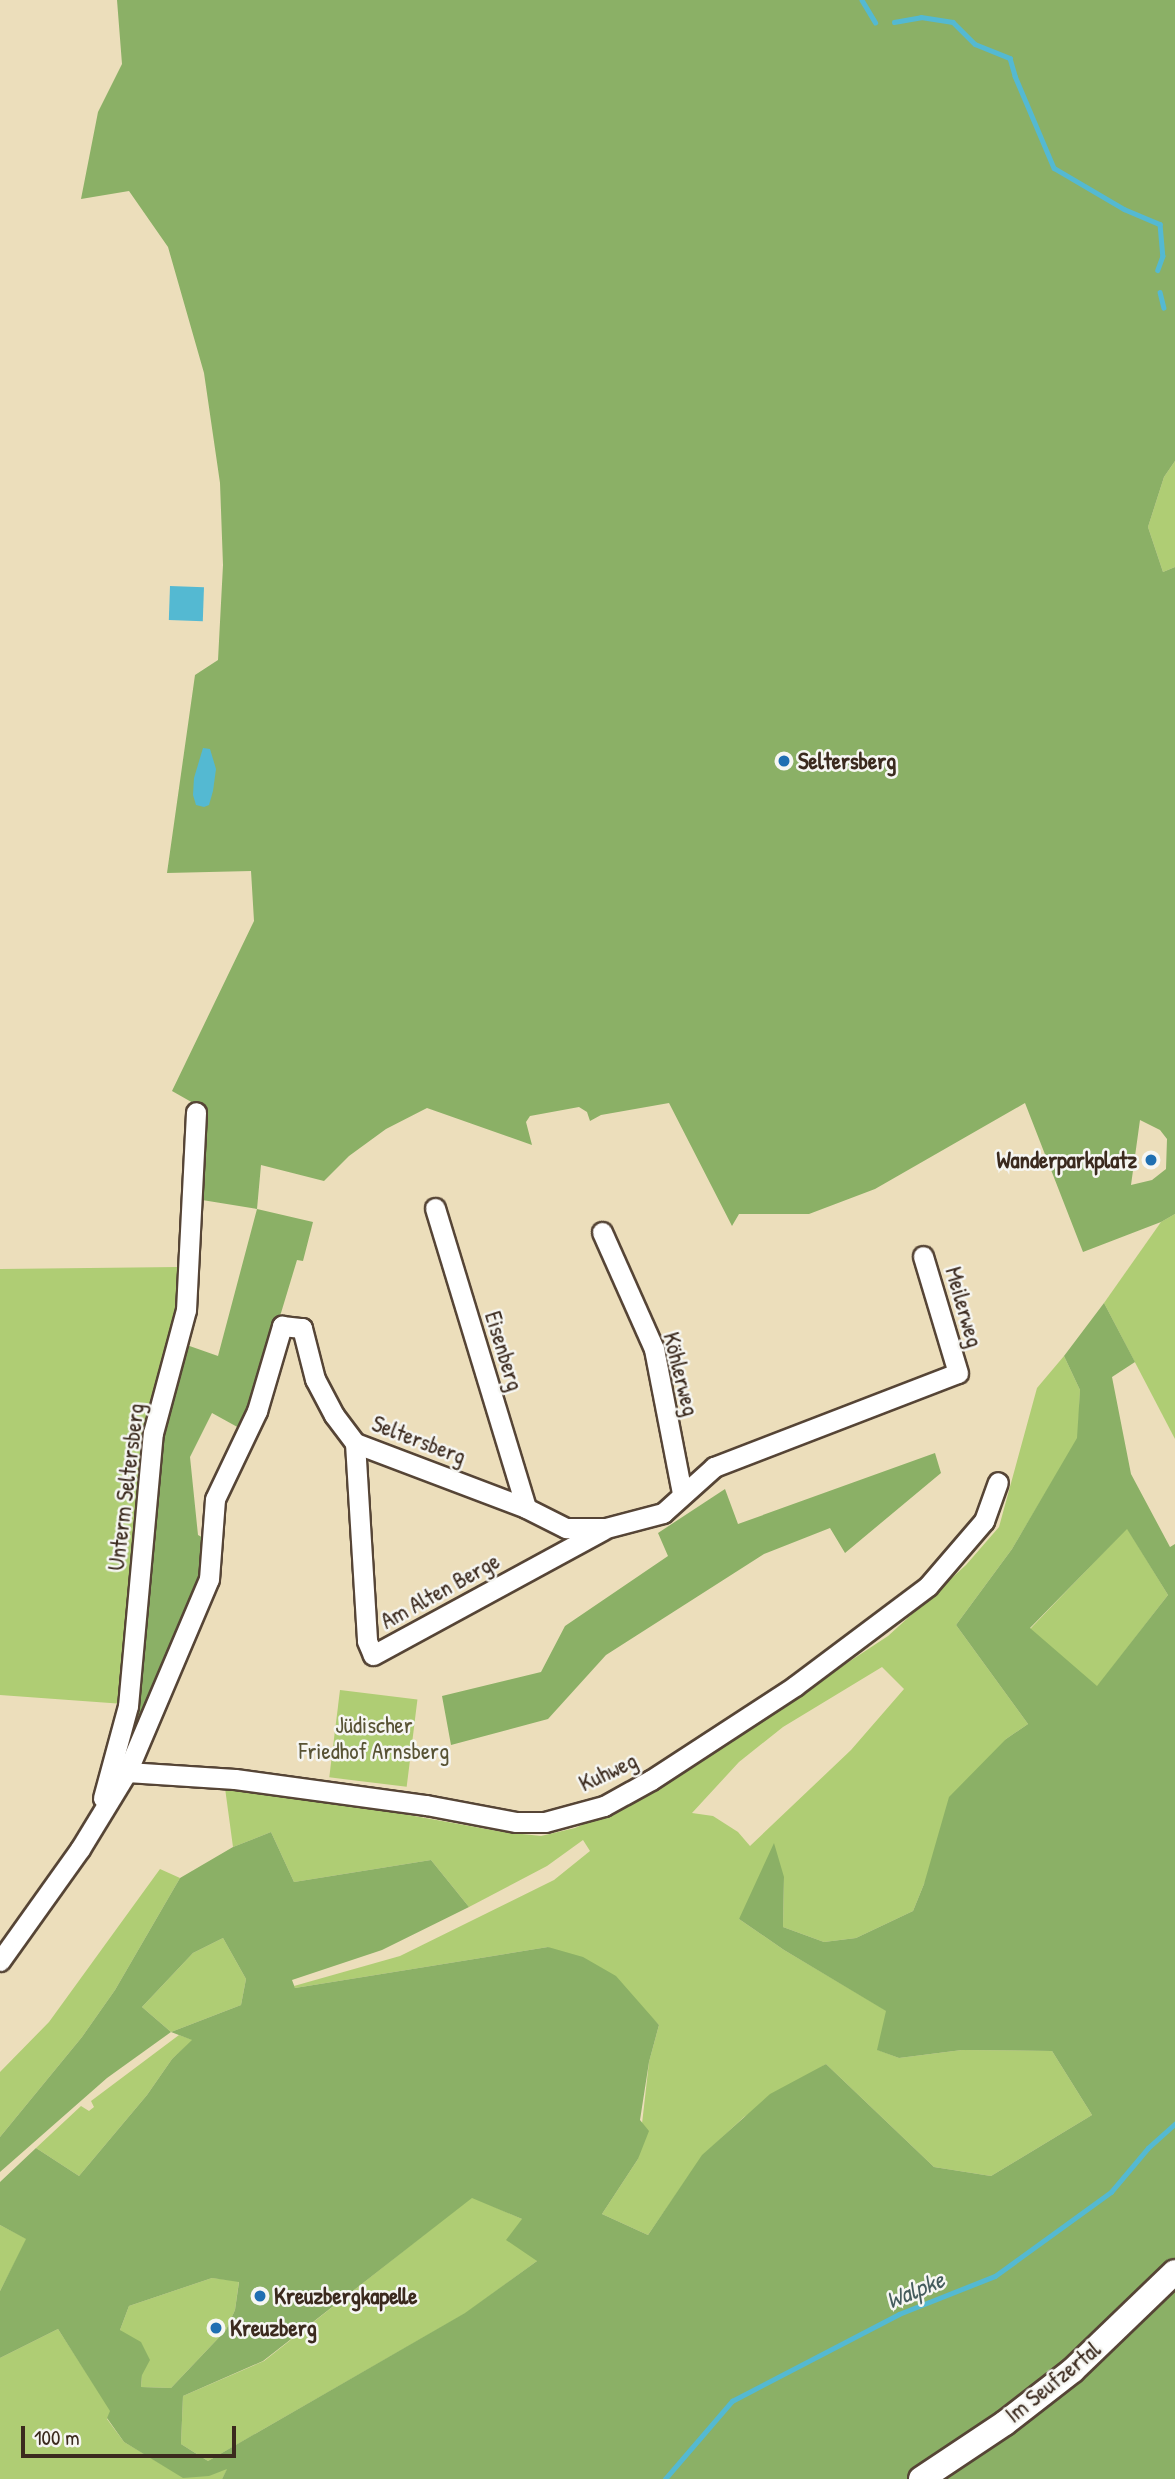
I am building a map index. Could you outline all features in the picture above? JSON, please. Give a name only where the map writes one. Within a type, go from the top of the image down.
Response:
[{"type":"main road","name":"Im Seufzertal","points":[[921,2479],[1005,2423],[1073,2370],[1175,2272]]},
{"type":"street","name":"Unterm Seltersberg","points":[[95,1826],[126,1714],[153,1433],[186,1310],[196,1112]]},
{"type":"street","name":"Eisenberg","points":[[435,1208],[526,1508]]},
{"type":"street","name":"Köhlerweg","points":[[602,1232],[654,1349],[682,1493]]},
{"type":"street","name":"Meilerweg","points":[[923,1256],[958,1373]]},
{"type":"street","name":"Seltersberg","points":[[127,1772],[209,1579],[215,1499],[257,1411],[282,1326],[302,1328],[315,1379],[334,1415],[355,1443],[526,1508],[566,1528],[606,1528],[663,1513],[682,1493],[714,1467],[958,1373]]},
{"type":"street","name":"Am Alten Berge","points":[[355,1443],[367,1641],[373,1655],[606,1528]]},
{"type":"street","name":"Kuhweg","points":[[127,1772],[249,1781],[426,1805],[516,1822],[545,1822],[604,1806],[651,1780],[795,1686],[928,1586],[984,1521],[998,1482]]},
{"type":"street","points":[[0,1961],[95,1826],[127,1772]]},
{"type":"green space","points":[[117,0],[1175,0],[1175,461],[1164,477],[1148,527],[1163,572],[1175,567],[1175,1214],[1083,1252],[1025,1103],[875,1189],[809,1214],[739,1214],[732,1226],[669,1103],[601,1115],[590,1121],[587,1112],[579,1107],[530,1116],[526,1122],[532,1145],[427,1108],[386,1129],[349,1156],[324,1181],[261,1165],[257,1209],[196,1199],[202,1108],[172,1091],[254,921],[251,871],[167,873],[195,675],[218,660],[223,565],[220,483],[204,373],[168,247],[129,191],[81,199],[98,112],[122,64]],"holes":[[[1140,1120],[1160,1130],[1167,1139],[1166,1169],[1152,1180],[1131,1185]]]},
{"type":"green space","points":[[1175,461],[1175,567],[1163,572],[1148,527],[1164,477]]},
{"type":"green space","points":[[257,1209],[313,1222],[303,1261],[297,1260],[281,1313],[271,1330],[269,1350],[241,1429],[212,1413],[190,1457],[198,1535],[207,1540],[204,1573],[138,1732],[129,1729],[155,1449],[181,1343],[218,1356]]},
{"type":"green space","points":[[1175,1214],[1175,1439],[1104,1303],[1161,1222]]},
{"type":"green space","points":[[178,1267],[175,1311],[140,1461],[137,1562],[124,1641],[124,1704],[0,1695],[0,1269]]},
{"type":"green space","points":[[1104,1303],[1135,1362],[1112,1377],[1131,1474],[1170,1547],[1175,1544],[1175,2479],[222,2479],[227,2469],[209,2476],[183,2478],[124,2442],[107,2418],[110,2411],[58,2329],[0,2358],[0,2291],[26,2239],[0,2225],[0,2182],[36,2148],[79,2176],[147,2095],[172,2059],[192,2040],[171,2032],[107,2078],[0,2172],[0,2137],[82,2037],[115,1990],[180,1878],[233,1847],[271,1832],[294,1882],[431,1860],[469,1907],[382,1950],[292,1980],[295,1988],[548,1947],[583,1957],[616,1976],[659,2025],[649,2062],[640,2120],[649,2131],[638,2159],[602,2214],[648,2235],[702,2155],[770,2094],[826,2064],[934,2167],[991,2176],[1092,2115],[1052,2051],[962,2050],[899,2058],[877,2050],[886,2011],[784,1950],[739,1919],[774,1843],[784,1877],[783,1927],[824,1942],[856,1938],[913,1911],[924,1884],[949,1797],[1006,1739],[1028,1724],[956,1625],[1012,1549],[1077,1438],[1080,1390],[1064,1356]],"holes":[[[1127,1529],[1168,1595],[1097,1686],[1030,1628]],[[223,1938],[246,1979],[241,2005],[171,2032],[142,2007],[193,1953]],[[472,2198],[522,2219],[506,2240],[537,2261],[465,2313],[208,2461],[181,2444],[183,2396],[263,2361]],[[212,2278],[239,2282],[235,2310],[226,2330],[171,2388],[141,2387],[142,2375],[150,2360],[141,2342],[120,2330],[129,2306]]]},
{"type":"green space","points":[[1064,1356],[1080,1390],[1078,1438],[1012,1549],[956,1625],[1028,1724],[1006,1739],[924,1884],[913,1911],[856,1938],[824,1942],[783,1927],[784,1877],[739,1919],[784,1950],[887,2011],[878,2050],[899,2058],[962,2050],[1052,2051],[1092,2115],[991,2176],[934,2167],[826,2064],[744,2117],[703,2155],[648,2235],[602,2214],[638,2159],[649,2062],[659,2025],[650,2016],[548,1947],[295,1988],[294,1986],[400,1956],[554,1880],[590,1851],[583,1840],[547,1866],[469,1907],[431,1860],[294,1882],[271,1832],[233,1847],[225,1788],[331,1801],[503,1832],[541,1836],[575,1828],[639,1800],[888,1636],[966,1565],[999,1527],[1037,1388]],"holes":[[[882,1667],[904,1689],[851,1750],[750,1846],[738,1832],[713,1816],[692,1813],[739,1762],[783,1727]]]},
{"type":"green space","points":[[935,1453],[941,1473],[845,1553],[830,1528],[764,1554],[606,1655],[548,1719],[451,1745],[442,1696],[541,1672],[565,1626],[668,1556],[658,1533],[725,1489],[738,1524]]},
{"type":"green space","points":[[1127,1528],[1168,1595],[1097,1687],[1030,1629]]},
{"type":"green space","name":"Jüdischer Friedhof Arnsberg","points":[[340,1690],[417,1700],[407,1787],[329,1777]]},
{"type":"green space","points":[[160,1869],[180,1878],[115,1990],[82,2037],[0,2137],[0,2072],[49,2022]]},
{"type":"green space","points":[[223,1938],[246,1979],[241,2005],[171,2032],[142,2007],[193,1953]]},
{"type":"green space","points":[[179,2035],[193,2040],[172,2059],[147,2095],[79,2176],[36,2148],[81,2106],[89,2111],[94,2107],[91,2101]]},
{"type":"green space","points":[[472,2197],[522,2219],[537,2261],[466,2313],[208,2461],[181,2444],[183,2396],[264,2361]]},
{"type":"green space","points":[[0,2225],[27,2239],[0,2291]]},
{"type":"green space","points":[[212,2278],[239,2281],[235,2310],[226,2330],[171,2388],[141,2387],[142,2375],[120,2330],[129,2306]]},
{"type":"green space","points":[[58,2329],[111,2411],[107,2419],[124,2442],[183,2477],[228,2468],[222,2479],[0,2479],[0,2358]]},
{"type":"water","points":[[170,586],[204,587],[203,621],[169,620]]},
{"type":"water","points":[[203,748],[210,749],[216,769],[209,805],[204,807],[196,805],[193,795],[194,778]]},
{"type":"waterway","points":[[862,0],[875,22]]},
{"type":"waterway","points":[[894,22],[921,17],[953,22],[975,44],[1010,58],[1054,168],[1124,209],[1160,224],[1163,256],[1158,270]]},
{"type":"waterway","points":[[1160,292],[1164,308]]},
{"type":"waterway","name":"Walpke","points":[[665,2479],[732,2401],[899,2314],[995,2276],[1111,2192],[1148,2148],[1175,2124]]},
{"type":"place","name":"Seltersberg","points":[[784,761]]},
{"type":"place","name":"Wanderparkplatz","points":[[1151,1160]]},
{"type":"place","name":"Kreuzbergkapelle","points":[[260,2296]]},
{"type":"place","name":"Kreuzberg","points":[[216,2328]]}]
